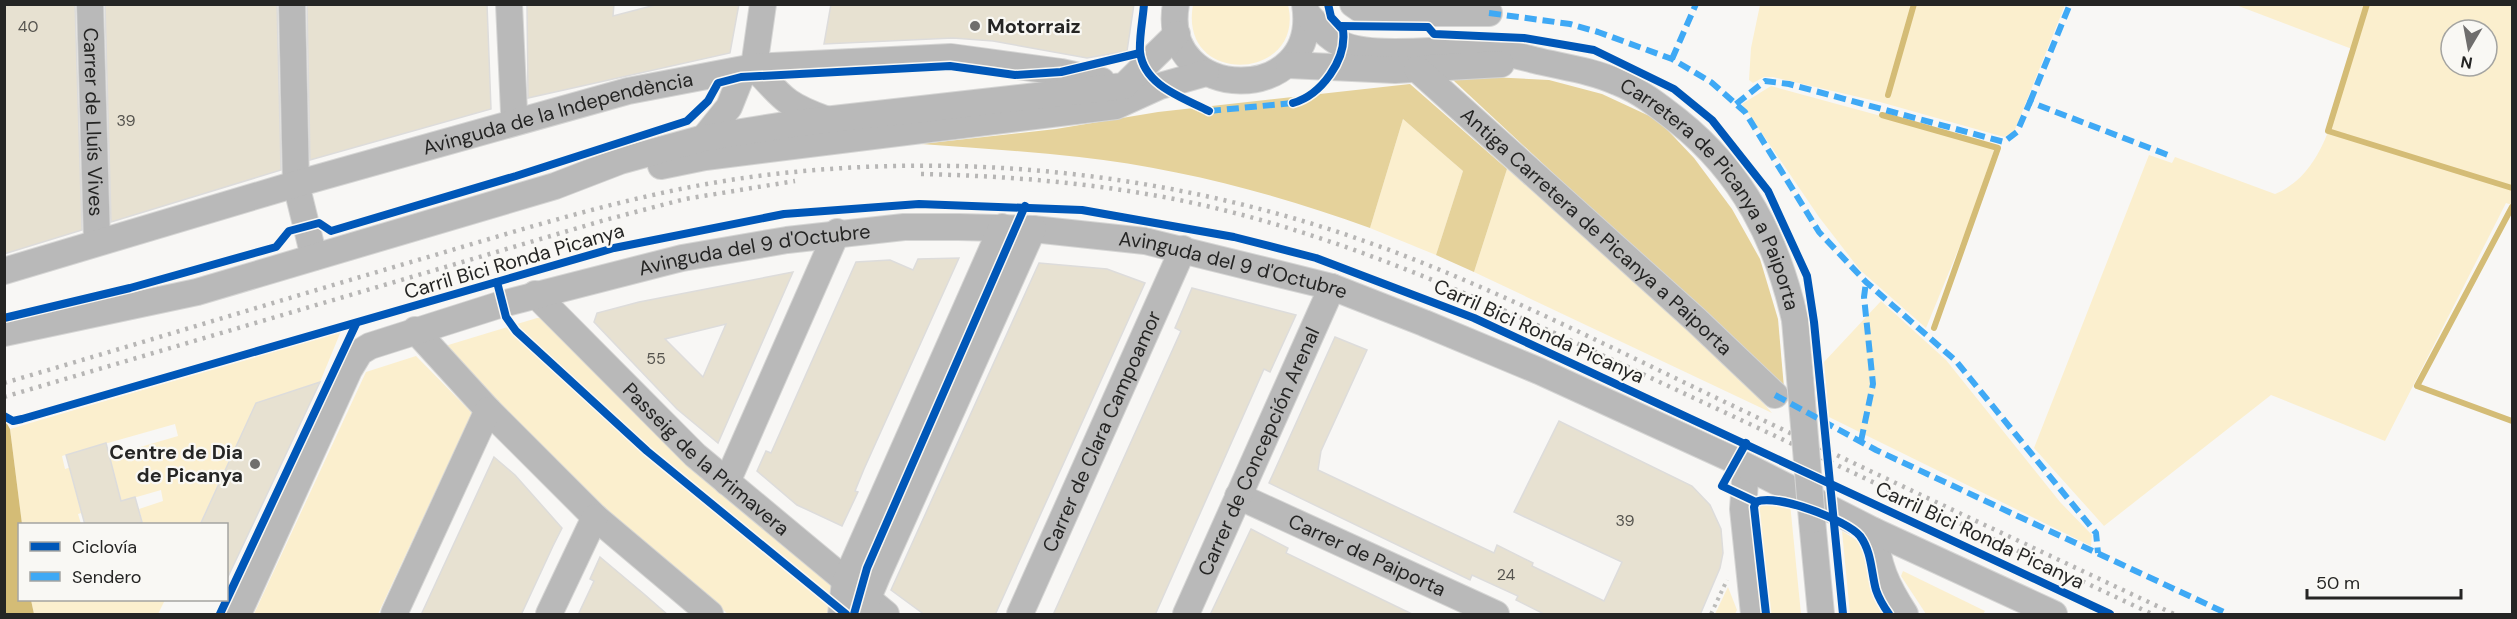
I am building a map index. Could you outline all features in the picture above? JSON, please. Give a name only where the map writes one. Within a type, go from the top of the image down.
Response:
[{"type":"street","name":"Carrer de Lluís Vives","points":[[90,4],[97,242]]},
{"type":"street","points":[[292,4],[296,184],[314,257]]},
{"type":"street","points":[[509,4],[514,112],[517,121]]},
{"type":"street","points":[[704,138],[729,107],[741,77],[754,67],[763,4]]},
{"type":"street","points":[[1176,4],[1177,34],[1193,63],[1206,73],[1238,83],[1255,81],[1289,64],[1305,34],[1306,9]]},
{"type":"street","points":[[1353,4],[1366,13],[1443,8],[1489,13]]},
{"type":"street","name":"Carretera de Picanya a Paiporta","points":[[1306,9],[1334,40],[1353,47],[1491,50],[1514,53],[1594,73],[1645,96],[1670,114],[1721,159],[1745,191],[1777,254],[1795,320],[1821,615]]},
{"type":"street","points":[[4,333],[196,292],[555,186],[620,161],[704,138],[828,120],[1124,86],[1177,34]]},
{"type":"street","name":"Avinguda de la Independència","points":[[4,271],[517,121],[628,91],[754,67],[951,57],[1061,72],[1124,86]]},
{"type":"street","name":"Carretera de Picanya a Paiporta","points":[[1289,64],[1321,64],[1364,70],[1417,69],[1535,60]]},
{"type":"street","points":[[754,67],[773,91],[794,108],[828,120]]},
{"type":"street","name":"Antiga Carretera de Picanya a Paiporta","points":[[1417,69],[1687,312],[1775,395]]},
{"type":"street","points":[[555,186],[705,157],[1116,106],[1160,86],[1206,73]]},
{"type":"street","name":"Avinguda del 9 d'Octubre","points":[[238,615],[349,370],[360,352],[415,330],[535,294],[682,258],[837,232],[904,227],[1002,227],[1145,241],[1332,287],[1539,371],[1746,467],[1874,531],[2054,615]]},
{"type":"street","points":[[841,615],[845,582],[1002,227]]},
{"type":"street","points":[[873,610],[1033,229]]},
{"type":"street","points":[[727,482],[837,232]]},
{"type":"street","name":"Carrer de Clara Campoamor","points":[[1020,615],[1183,249]]},
{"type":"street","name":"Carrer de Concepción Arenal","points":[[1186,615],[1332,287]]},
{"type":"street","name":"Passeig de la Primavera","points":[[535,294],[584,346],[727,482],[845,582],[873,610]]},
{"type":"street","points":[[415,330],[488,410],[595,517],[709,614]]},
{"type":"street","points":[[394,615],[488,410]]},
{"type":"street","points":[[1746,467],[1743,509],[1754,615]]},
{"type":"street","name":"Carrer de Paiporta","points":[[1238,496],[1480,611]]},
{"type":"street","points":[[549,615],[595,517]]},
{"type":"street","points":[[1874,531],[1886,586],[1905,615]]},
{"type":"street","points":[[1883,575],[1888,562],[1913,549]]},
{"type":"path","points":[[1711,615],[1728,578]]},
{"type":"shaded area","points":[[1760,4],[2065,5],[2014,132],[2004,137],[1880,102],[1773,77],[1764,77],[1753,83],[1749,80],[1751,48]]},
{"type":"shaded area","points":[[1193,5],[1288,5],[1288,30],[1279,49],[1262,60],[1242,65],[1221,62],[1204,51],[1194,32]]},
{"type":"shaded area","points":[[2236,5],[2512,5],[2512,205],[2506,203],[2385,441],[2271,395],[2104,526],[2034,448],[2149,155],[2172,163],[2175,157],[2275,194],[2293,184],[2308,169],[2319,152],[2335,111],[2352,49]]},
{"type":"shaded area","points":[[1490,77],[1549,80],[1602,94],[1658,120],[1694,158],[1732,209],[1760,259],[1778,319],[1784,388],[1453,80]]},
{"type":"shaded area","points":[[1410,84],[1507,169],[1474,272],[1436,255],[1463,171],[1403,119],[1370,228],[1263,193],[1153,168],[1059,155],[921,144],[1056,129],[1158,112]]},
{"type":"shaded area","points":[[1771,86],[1995,147],[1970,221],[1926,328],[1860,270],[1819,217],[1742,104]]},
{"type":"shaded area","points":[[1403,119],[1463,171],[1436,255],[1370,228]]},
{"type":"shaded area","points":[[1507,169],[1645,285],[1711,347],[1772,413],[1474,272]]},
{"type":"shaded area","points":[[1881,301],[1946,360],[2060,502],[2092,535],[2091,546],[1829,417],[1824,362]]},
{"type":"shaded area","points":[[542,318],[836,587],[833,614],[728,614],[555,465],[445,346]]},
{"type":"shaded area","points":[[341,331],[320,382],[256,403],[200,523],[135,523],[142,521],[139,509],[163,501],[161,490],[78,514],[81,523],[22,523],[10,429]],"holes":[[[175,424],[178,436],[65,469],[62,456]]]},
{"type":"shaded area","points":[[416,356],[472,413],[378,614],[254,614],[366,372]]},
{"type":"shaded area","points":[[5,420],[10,429],[22,523],[18,523],[18,601],[31,601],[34,614],[5,614]]},
{"type":"shaded area","points":[[1761,500],[1790,503],[1801,614],[1766,614],[1755,504]]},
{"type":"shaded area","points":[[1842,531],[1858,541],[1878,587],[1896,614],[1850,614]]},
{"type":"shaded area","points":[[1903,571],[1985,611],[1983,614],[1926,614],[1901,576]]},
{"type":"shaded area","points":[[1728,587],[1737,610],[1735,614],[1715,614]]},
{"type":"shaded area","points":[[31,601],[164,601],[158,614],[34,614]]},
{"type":"building","points":[[4,4],[75,4],[82,230],[4,254]]},
{"type":"building","points":[[105,4],[277,4],[281,170],[111,222]]},
{"type":"building","points":[[307,4],[487,4],[491,109],[310,160]]},
{"type":"building","points":[[527,4],[614,4],[613,16],[659,4],[739,4],[730,53],[528,98]]},
{"type":"building","points":[[831,4],[1134,4],[1127,51],[1087,58],[993,41],[953,38],[824,44]]},
{"type":"building","points":[[959,258],[864,469],[855,491],[858,492],[842,526],[797,505],[757,471],[766,451],[771,453],[856,262],[890,260],[913,270],[918,259]]},
{"type":"building","points":[[1039,263],[1107,269],[1145,283],[995,615],[925,615],[891,590]]},
{"type":"building","points":[[793,272],[718,443],[677,409],[594,322],[597,313],[639,302]],"holes":[[[726,324],[703,377],[665,339]]]},
{"type":"building","points":[[1192,288],[1296,315],[1270,372],[1264,369],[1155,615],[1053,615],[1181,331],[1175,328]]},
{"type":"building","points":[[1335,337],[1367,350],[1321,451],[1318,470],[1494,553],[1497,545],[1533,563],[1532,566],[1604,601],[1622,562],[1514,512],[1559,421],[1692,486],[1710,505],[1721,529],[1723,553],[1720,568],[1700,615],[1546,615],[1516,600],[1518,596],[1472,575],[1470,580],[1269,483]]},
{"type":"building","name":"Centre de Dia de Picanya","points":[[320,382],[228,577],[228,523],[201,523],[256,403]]},
{"type":"building","points":[[106,443],[121,501],[135,497],[142,522],[84,523],[66,455]]},
{"type":"building","points":[[494,457],[515,475],[562,528],[521,615],[421,615]]},
{"type":"building","points":[[1251,529],[1288,548],[1286,553],[1414,615],[1210,615]]},
{"type":"building","points":[[600,557],[668,615],[578,615],[594,581],[590,579]]},
{"type":"waterway","points":[[1888,95],[1914,4]]},
{"type":"waterway","points":[[2367,4],[2328,131],[2512,188]]},
{"type":"waterway","points":[[1882,115],[1998,148],[1934,328]]},
{"type":"waterway","points":[[2512,207],[2417,386],[2512,421]]},
{"type":"railway","points":[[4,383],[595,209],[717,182],[838,168],[919,166],[999,168],[1080,175],[1159,187],[1238,203],[1316,225],[1435,268],[1561,323],[2174,614]]},
{"type":"railway","points":[[921,174],[1053,182],[1118,189],[1184,201],[1251,217],[1382,260],[1446,285],[1572,341],[2152,614]]},
{"type":"railway","points":[[4,397],[605,220],[685,199],[795,181]]},
{"type":"marked path","points":[[1672,59],[1696,4]]},
{"type":"marked path","points":[[2030,102],[2070,4]]},
{"type":"marked path","points":[[1489,13],[1570,24],[1672,59],[1711,82],[1745,112],[1819,232],[1866,282],[1956,361],[2096,533],[2098,553]]},
{"type":"marked path","points":[[1736,104],[1765,81],[1789,84],[2004,142],[2017,132],[2030,102],[2168,155]]},
{"type":"marked path","points":[[1209,111],[1293,103]]},
{"type":"marked path","points":[[1861,441],[1873,384],[1864,297],[1866,282]]},
{"type":"marked path","points":[[1775,395],[1876,450],[2228,614]]},
{"type":"cycle path","points":[[1144,4],[1140,52],[1149,74],[1177,96],[1209,111]]},
{"type":"cycle path","points":[[1293,103],[1303,99],[1322,84],[1330,75],[1341,53],[1343,30],[1331,17],[1328,4]]},
{"type":"cycle path","points":[[1340,26],[1428,27],[1434,34],[1524,38],[1594,50],[1674,89],[1712,120],[1768,191],[1807,276],[1814,322],[1843,614]]},
{"type":"cycle path","points":[[4,318],[130,288],[276,247],[289,231],[319,223],[331,231],[516,176],[687,121],[708,101],[718,83],[741,77],[950,66],[1015,75],[1061,72],[1140,53]]},
{"type":"cycle path","name":"Carril Bici Ronda Picanya","points":[[4,416],[13,421],[22,419],[614,248],[784,214],[919,204],[1082,210],[1234,237],[1316,258],[1474,318],[2110,614]]},
{"type":"cycle path","points":[[854,614],[867,568],[1025,206]]},
{"type":"cycle path","name":"Carril Bici Ronda Picanya","points":[[497,282],[506,317],[516,331],[647,451],[846,614]]},
{"type":"cycle path","points":[[228,597],[356,324]]},
{"type":"cycle path","points":[[1746,443],[1722,486],[1756,502]]},
{"type":"cycle path","points":[[1766,614],[1754,507],[1756,502],[1766,500],[1779,501],[1827,516],[1860,536],[1869,555],[1877,593],[1889,614]]},
{"type":"cycle path","points":[[220,614],[226,601]]},
{"type":"place","name":"Motorraiz","points":[[975,26]]},
{"type":"place","name":"Centre de Dia de Picanya","points":[[255,464]]}]
